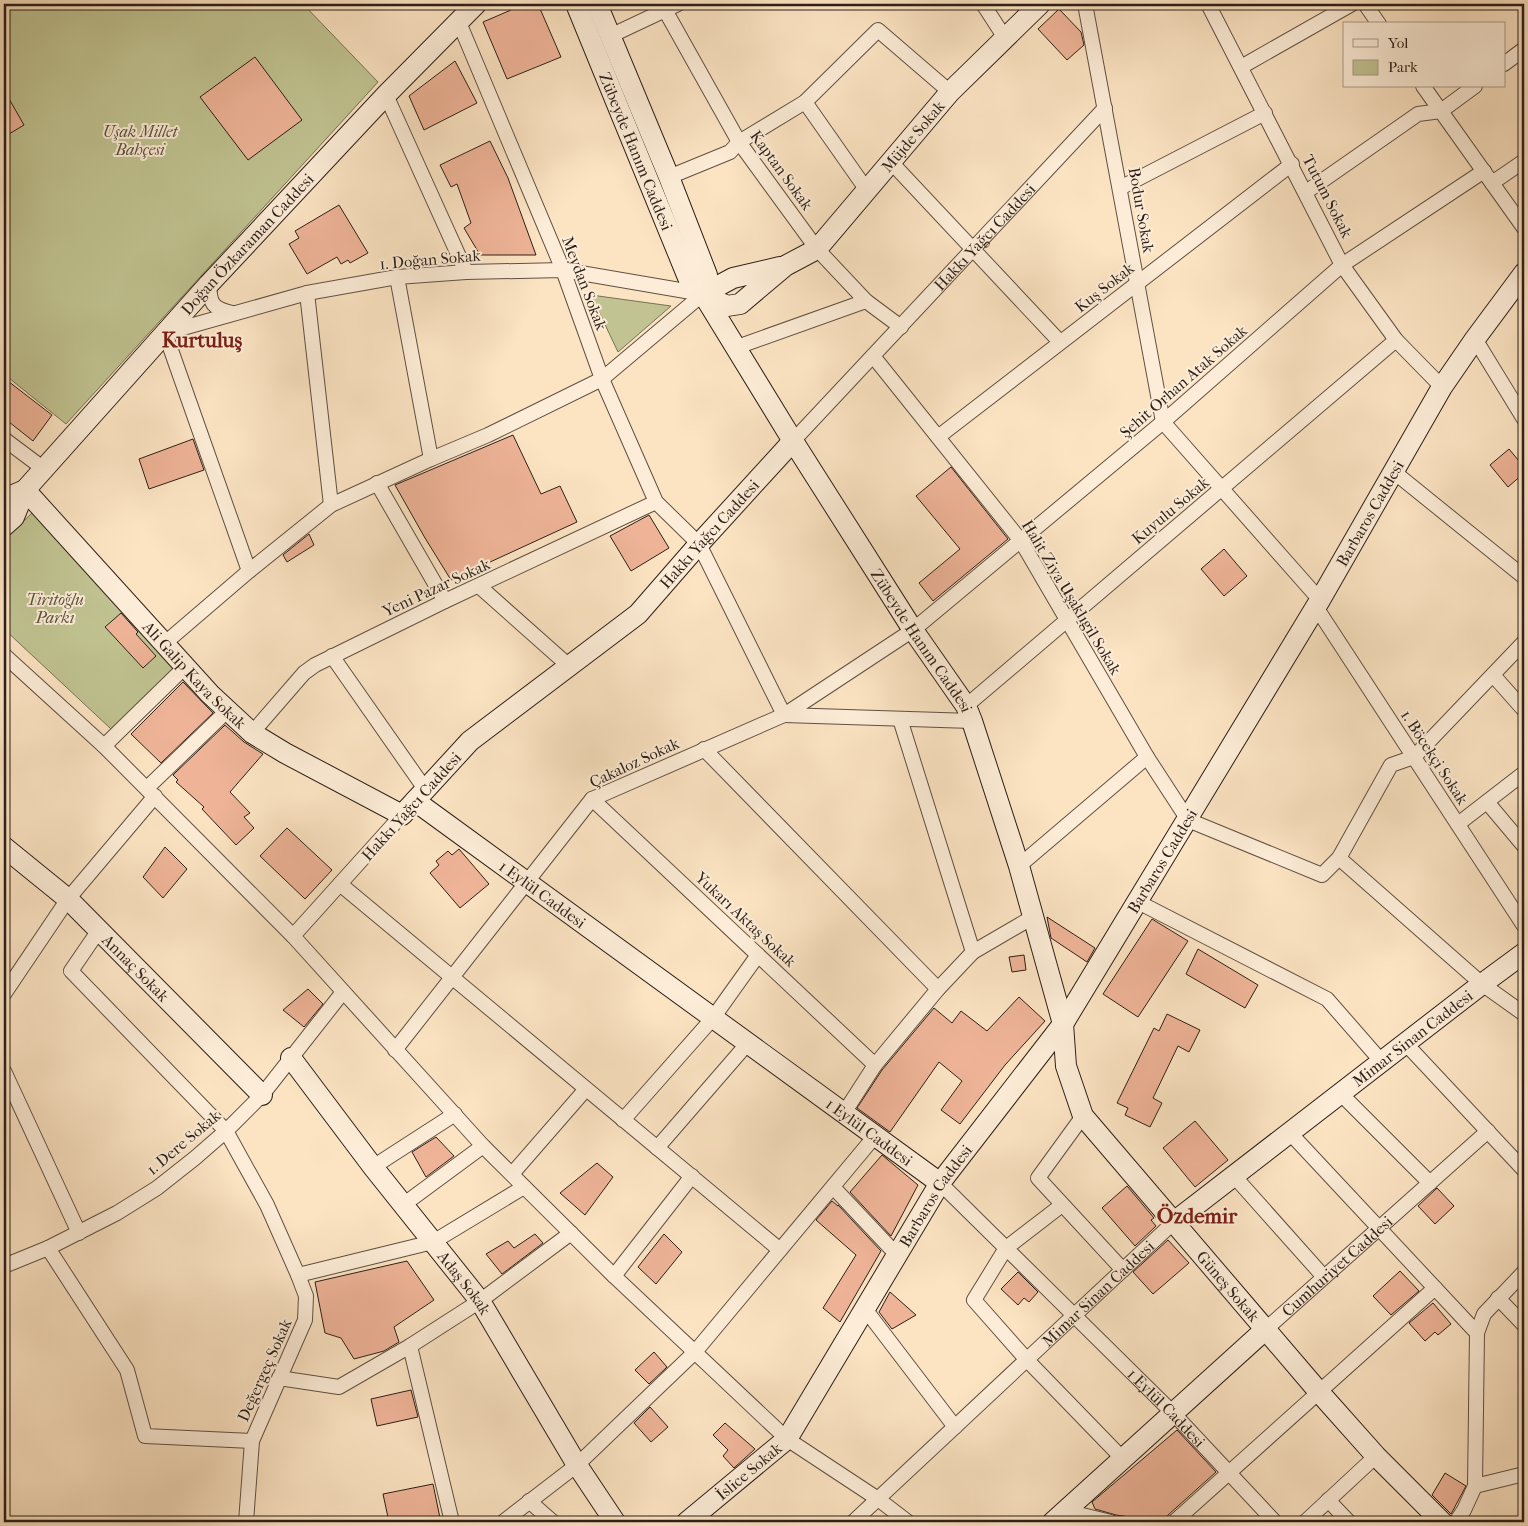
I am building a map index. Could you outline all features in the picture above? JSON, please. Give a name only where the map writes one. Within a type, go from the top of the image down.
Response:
[{"type":"main road","name":"Doğan Özkaraman Caddesi","points":[[4,526],[14,517],[25,490],[209,284],[386,95],[458,20],[476,4]]},
{"type":"main road","name":"Zübeyde Hanım Caddesi","points":[[576,4],[689,280],[703,294],[793,441],[913,630],[969,713],[1018,866],[1063,1024]]},
{"type":"main road","name":"Zübeyde Hanım Caddesi","points":[[597,4],[670,177],[706,275],[703,294]]},
{"type":"main road","name":"Müjde Sokak","points":[[703,294],[732,278],[785,266],[817,248],[950,92],[1040,4]]},
{"type":"main road","name":"Barbaros Caddesi","points":[[787,1439],[940,1183],[1063,1024],[1318,603],[1442,387],[1474,340],[1524,274]]},
{"type":"main road","name":"Hakkı Yağcı Caddesi","points":[[414,802],[470,741],[638,614],[793,441]]},
{"type":"main road","name":"Doğan Özkaraman Caddesi","points":[[4,499],[25,490]]},
{"type":"main road","name":"Ali Galip Kaya Sokak","points":[[25,490],[185,667],[252,733],[285,753],[414,802]]},
{"type":"main road","name":"1 Eylül Caddesi","points":[[414,802],[940,1183]]},
{"type":"main road","name":"Annaç Sokak","points":[[4,847],[68,899],[262,1095]]},
{"type":"main road","name":"Mimar Sinan Caddesi","points":[[1174,1222],[1524,953]]},
{"type":"main road","name":"Güneş Sokak","points":[[1063,1024],[1066,1066],[1083,1116],[1319,1392],[1376,1456],[1442,1522]]},
{"type":"main road","name":"Adaş Sokak","points":[[291,1058],[402,1205],[480,1301],[577,1465],[615,1522]]},
{"type":"main road","name":"Cumhuriyet Caddesi","points":[[1059,1517],[1266,1329]]},
{"type":"main road","name":"İslice Sokak","points":[[687,1522],[787,1439]]},
{"type":"street","points":[[610,36],[678,4]]},
{"type":"street","points":[[983,4],[1005,38]]},
{"type":"street","name":"Bodur Sokak","points":[[1085,4],[1163,422]]},
{"type":"street","name":"Tutum Sokak","points":[[1208,4],[1292,164],[1342,265],[1396,340],[1442,387]]},
{"type":"street","points":[[1241,67],[1352,4]]},
{"type":"street","points":[[1370,5],[1378,22]]},
{"type":"street","name":"Kaptan Sokak","points":[[665,10],[739,142],[817,248],[866,301],[901,327]]},
{"type":"street","name":"Meydan Sokak","points":[[458,20],[563,270],[602,379],[656,502],[699,544],[784,715]]},
{"type":"street","points":[[670,177],[730,152],[739,142],[806,102],[878,30],[950,92]]},
{"type":"street","points":[[1506,62],[1524,49]]},
{"type":"street","points":[[1424,88],[1524,228]]},
{"type":"street","points":[[1306,192],[1418,114],[1441,111],[1472,88]]},
{"type":"street","points":[[386,95],[466,272]]},
{"type":"street","points":[[806,102],[866,189]]},
{"type":"street","name":"Hakkı Yağcı Caddesi","points":[[793,441],[1105,108]]},
{"type":"street","points":[[1120,188],[1265,113]]},
{"type":"street","points":[[890,161],[1060,342]]},
{"type":"street","points":[[1492,183],[1524,161]]},
{"type":"street","name":"Kuş Sokak","points":[[938,437],[1292,164]]},
{"type":"street","name":"Şehit Orhan Atak Sokak","points":[[913,630],[1163,422],[1342,265],[1484,171]]},
{"type":"street","name":"1. Doğan Sokak","points":[[165,333],[307,293],[396,277],[466,272],[563,270],[703,294]]},
{"type":"street","points":[[396,277],[430,459]]},
{"type":"street","points":[[209,284],[210,298],[214,307],[232,313]]},
{"type":"street","points":[[307,293],[331,505]]},
{"type":"street","points":[[165,643],[249,571],[331,505],[430,459],[488,435],[602,379],[703,294]]},
{"type":"street","points":[[737,347],[866,301]]},
{"type":"street","points":[[165,333],[249,571]]},
{"type":"street","name":"Kuyulu Sokak","points":[[969,713],[1066,620],[1396,340]]},
{"type":"street","points":[[1474,340],[1524,419]]},
{"type":"street","name":"Halit Ziya Uşaklıgil Sokak","points":[[873,356],[1021,541],[1147,757],[1188,820]]},
{"type":"street","points":[[1511,399],[1524,394]]},
{"type":"street","name":"1. Böcekçi Sokak","points":[[1163,422],[1318,603],[1414,757],[1524,926]]},
{"type":"street","points":[[4,439],[44,469]]},
{"type":"street","points":[[1394,472],[1524,577]]},
{"type":"street","points":[[377,483],[445,601]]},
{"type":"street","name":"Yeni Pazar Sokak","points":[[252,733],[304,673],[315,665],[445,601],[656,502]]},
{"type":"street","points":[[479,586],[569,666]]},
{"type":"street","name":"Çakaloz Sokak","points":[[395,1050],[592,798],[784,715],[913,630]]},
{"type":"street","points":[[1188,820],[1322,875],[1339,858],[1391,765],[1414,757],[1524,642]]},
{"type":"street","points":[[4,655],[104,746],[293,936],[483,1146],[614,1276],[787,1439],[878,1499],[908,1522]]},
{"type":"street","points":[[332,656],[414,802]]},
{"type":"street","points":[[104,746],[185,667]]},
{"type":"street","points":[[1493,675],[1524,710]]},
{"type":"street","points":[[4,994],[68,899],[151,792],[228,710]]},
{"type":"street","points":[[784,715],[900,719],[969,713]]},
{"type":"street","points":[[900,719],[973,952]]},
{"type":"street","points":[[704,750],[938,990]]},
{"type":"street","points":[[1018,866],[1147,757]]},
{"type":"street","points":[[1458,824],[1524,773]]},
{"type":"street","name":"Yukarı Aktaş Sokak","points":[[592,798],[875,1065]]},
{"type":"street","name":"Hakkı Yağcı Caddesi","points":[[293,936],[414,802]]},
{"type":"street","points":[[1487,802],[1524,846]]},
{"type":"street","points":[[1339,858],[1482,984],[1524,1014]]},
{"type":"street","points":[[340,884],[780,1250]]},
{"type":"street","points":[[1138,902],[1327,1000],[1382,1062]]},
{"type":"street","points":[[844,1113],[875,1065],[938,990],[973,952],[1033,917]]},
{"type":"street","name":"Değergeç Sokak","points":[[99,930],[71,971],[226,1131],[267,1205],[306,1296],[306,1320],[252,1441],[246,1522]]},
{"type":"street","points":[[623,1120],[713,1018],[758,955]]},
{"type":"street","name":"1. Dere Sokak","points":[[4,1266],[48,1248],[117,1213],[157,1188],[195,1158],[226,1131],[262,1095],[342,992]]},
{"type":"street","points":[[658,1148],[748,1043]]},
{"type":"street","points":[[1406,1044],[1524,1170]]},
{"type":"street","points":[[4,1072],[79,1233]]},
{"type":"street","points":[[512,1174],[586,1089]]},
{"type":"street","points":[[1342,1094],[1430,1183]]},
{"type":"street","points":[[373,1167],[455,1114]]},
{"type":"street","points":[[1083,1116],[1038,1178],[1123,1270]]},
{"type":"street","name":"Cumhuriyet Caddesi","points":[[1266,1329],[1488,1131]]},
{"type":"street","points":[[1290,1133],[1477,1333]]},
{"type":"street","points":[[503,1522],[577,1465],[695,1352],[875,1136]]},
{"type":"street","points":[[402,1205],[483,1146]]},
{"type":"street","points":[[614,1276],[692,1176]]},
{"type":"street","points":[[1234,1176],[1324,1277]]},
{"type":"street","name":"1 Eylül Caddesi","points":[[940,1183],[1173,1413],[1275,1522]]},
{"type":"street","points":[[298,1275],[433,1242],[524,1187]]},
{"type":"street","points":[[833,1187],[897,1255]]},
{"type":"street","points":[[1062,1205],[1006,1248],[974,1300],[1027,1360],[1123,1459]]},
{"type":"street","name":"Mimar Sinan Caddesi","points":[[854,1522],[1174,1222]]},
{"type":"street","points":[[279,1378],[339,1388],[410,1346],[480,1301],[571,1233]]},
{"type":"street","points":[[48,1248],[127,1370],[146,1436],[252,1441]]},
{"type":"street","points":[[1456,1522],[1475,1486],[1477,1333],[1484,1314],[1524,1272]]},
{"type":"street","points":[[1174,1522],[1435,1288]]},
{"type":"street","points":[[1498,1298],[1524,1325]]},
{"type":"street","points":[[865,1308],[955,1427]]},
{"type":"street","points":[[410,1346],[452,1522]]},
{"type":"street","points":[[1305,1522],[1376,1456]]},
{"type":"street","points":[[1475,1486],[1524,1474]]},
{"type":"street","points":[[1328,1500],[1349,1522]]},
{"type":"street","points":[[529,1502],[553,1522]]},
{"type":"street","points":[[1059,1517],[1111,1522]]},
{"type":"green space","name":"Uşak Millet Bahçesi","points":[[4,4],[303,4],[378,82],[66,424],[4,374]]},
{"type":"green space","points":[[591,295],[671,306],[618,352]]},
{"type":"green space","name":"Tiritoğlu Parkı","points":[[33,512],[179,667],[111,729],[4,629],[4,540]]},
{"type":"building","points":[[509,4],[538,4],[561,57],[507,79],[483,22],[511,10]]},
{"type":"building","points":[[1059,9],[1081,32],[1084,45],[1067,60],[1038,29]]},
{"type":"building","points":[[255,57],[302,120],[248,160],[200,97]]},
{"type":"building","points":[[455,61],[477,103],[424,130],[409,96]]},
{"type":"building","points":[[4,90],[24,125],[4,137]]},
{"type":"building","points":[[490,141],[508,178],[536,255],[480,255],[464,228],[471,223],[457,184],[451,187],[440,165]]},
{"type":"building","points":[[339,205],[368,253],[350,263],[348,260],[341,264],[337,257],[307,274],[289,244],[299,238],[295,231]]},
{"type":"building","points":[[4,378],[52,415],[33,441],[4,418]]},
{"type":"building","points":[[513,435],[541,494],[560,486],[577,522],[451,580],[395,485]]},
{"type":"building","points":[[193,439],[204,470],[149,489],[139,459]]},
{"type":"building","points":[[1509,449],[1524,467],[1524,473],[1508,487],[1490,465]]},
{"type":"building","points":[[951,467],[1008,539],[933,601],[919,583],[960,549],[916,496]]},
{"type":"building","points":[[649,515],[669,548],[631,571],[610,536]]},
{"type":"building","points":[[309,534],[314,545],[287,562],[283,555]]},
{"type":"building","points":[[1224,549],[1247,576],[1224,596],[1201,569]]},
{"type":"building","points":[[121,613],[138,632],[136,634],[156,656],[143,668],[105,627]]},
{"type":"building","points":[[183,682],[213,713],[161,763],[131,734]]},
{"type":"building","points":[[225,725],[244,742],[263,754],[230,792],[250,813],[244,817],[254,828],[236,845],[202,809],[204,807],[176,782],[178,780],[173,775]]},
{"type":"building","points":[[287,828],[332,870],[305,899],[260,856]]},
{"type":"building","points":[[165,847],[187,869],[163,898],[143,877]]},
{"type":"building","points":[[459,849],[489,884],[460,908],[430,873],[439,865],[436,861],[448,851],[452,855]]},
{"type":"building","points":[[1047,917],[1095,948],[1087,962],[1051,938]]},
{"type":"building","points":[[1152,919],[1188,941],[1138,1017],[1103,994]]},
{"type":"building","points":[[1198,949],[1258,985],[1245,1008],[1186,974]]},
{"type":"building","points":[[1024,955],[1026,970],[1012,972],[1009,957]]},
{"type":"building","points":[[308,989],[323,1004],[304,1027],[283,1010]]},
{"type":"building","points":[[1019,997],[1045,1021],[1005,1065],[960,1124],[941,1110],[962,1081],[939,1062],[890,1132],[857,1108],[882,1070],[934,1008],[952,1023],[961,1011],[987,1031]]},
{"type":"building","points":[[1167,1014],[1200,1030],[1189,1052],[1178,1046],[1153,1098],[1162,1103],[1150,1127],[1125,1115],[1128,1108],[1117,1103],[1154,1028],[1159,1031]]},
{"type":"building","points":[[1195,1121],[1228,1160],[1195,1187],[1163,1148]]},
{"type":"building","points":[[436,1137],[454,1156],[426,1177],[412,1152]]},
{"type":"building","points":[[882,1155],[918,1185],[891,1236],[850,1192]]},
{"type":"building","points":[[597,1163],[613,1177],[585,1215],[560,1193]]},
{"type":"building","points":[[1127,1186],[1154,1218],[1151,1220],[1156,1226],[1135,1246],[1102,1208]]},
{"type":"building","points":[[1437,1188],[1454,1206],[1435,1224],[1418,1206]]},
{"type":"building","points":[[832,1201],[881,1251],[840,1322],[823,1308],[856,1255],[816,1220]]},
{"type":"building","points":[[535,1234],[543,1243],[502,1274],[486,1254],[508,1241],[514,1248]]},
{"type":"building","points":[[664,1234],[682,1252],[656,1284],[638,1267]]},
{"type":"building","points":[[1168,1240],[1189,1263],[1153,1294],[1133,1272]]},
{"type":"building","points":[[407,1261],[434,1300],[394,1327],[399,1342],[384,1351],[354,1359],[341,1338],[325,1333],[315,1282]]},
{"type":"building","points":[[1400,1271],[1419,1291],[1391,1315],[1373,1296]]},
{"type":"building","points":[[1018,1272],[1038,1292],[1029,1302],[1024,1298],[1018,1305],[1001,1289]]},
{"type":"building","points":[[890,1292],[916,1315],[892,1329],[879,1312]]},
{"type":"building","points":[[1433,1303],[1451,1324],[1438,1335],[1435,1332],[1425,1341],[1409,1323]]},
{"type":"building","points":[[654,1352],[667,1367],[649,1384],[635,1370]]},
{"type":"building","points":[[411,1390],[418,1417],[377,1426],[371,1399]]},
{"type":"building","points":[[650,1407],[668,1427],[651,1442],[634,1423]]},
{"type":"building","points":[[725,1423],[755,1449],[734,1468],[723,1456],[728,1450],[713,1435]]},
{"type":"building","points":[[1177,1430],[1216,1472],[1168,1515],[1165,1522],[1116,1515],[1095,1509],[1092,1502]]},
{"type":"building","points":[[1445,1473],[1466,1486],[1451,1514],[1432,1495]]},
{"type":"building","points":[[433,1484],[440,1518],[420,1522],[389,1522],[383,1494]]},
{"type":"district","name":"Kurtuluş","points":[[202,340]]},
{"type":"district","name":"Özdemir","points":[[1197,1216]]}]
